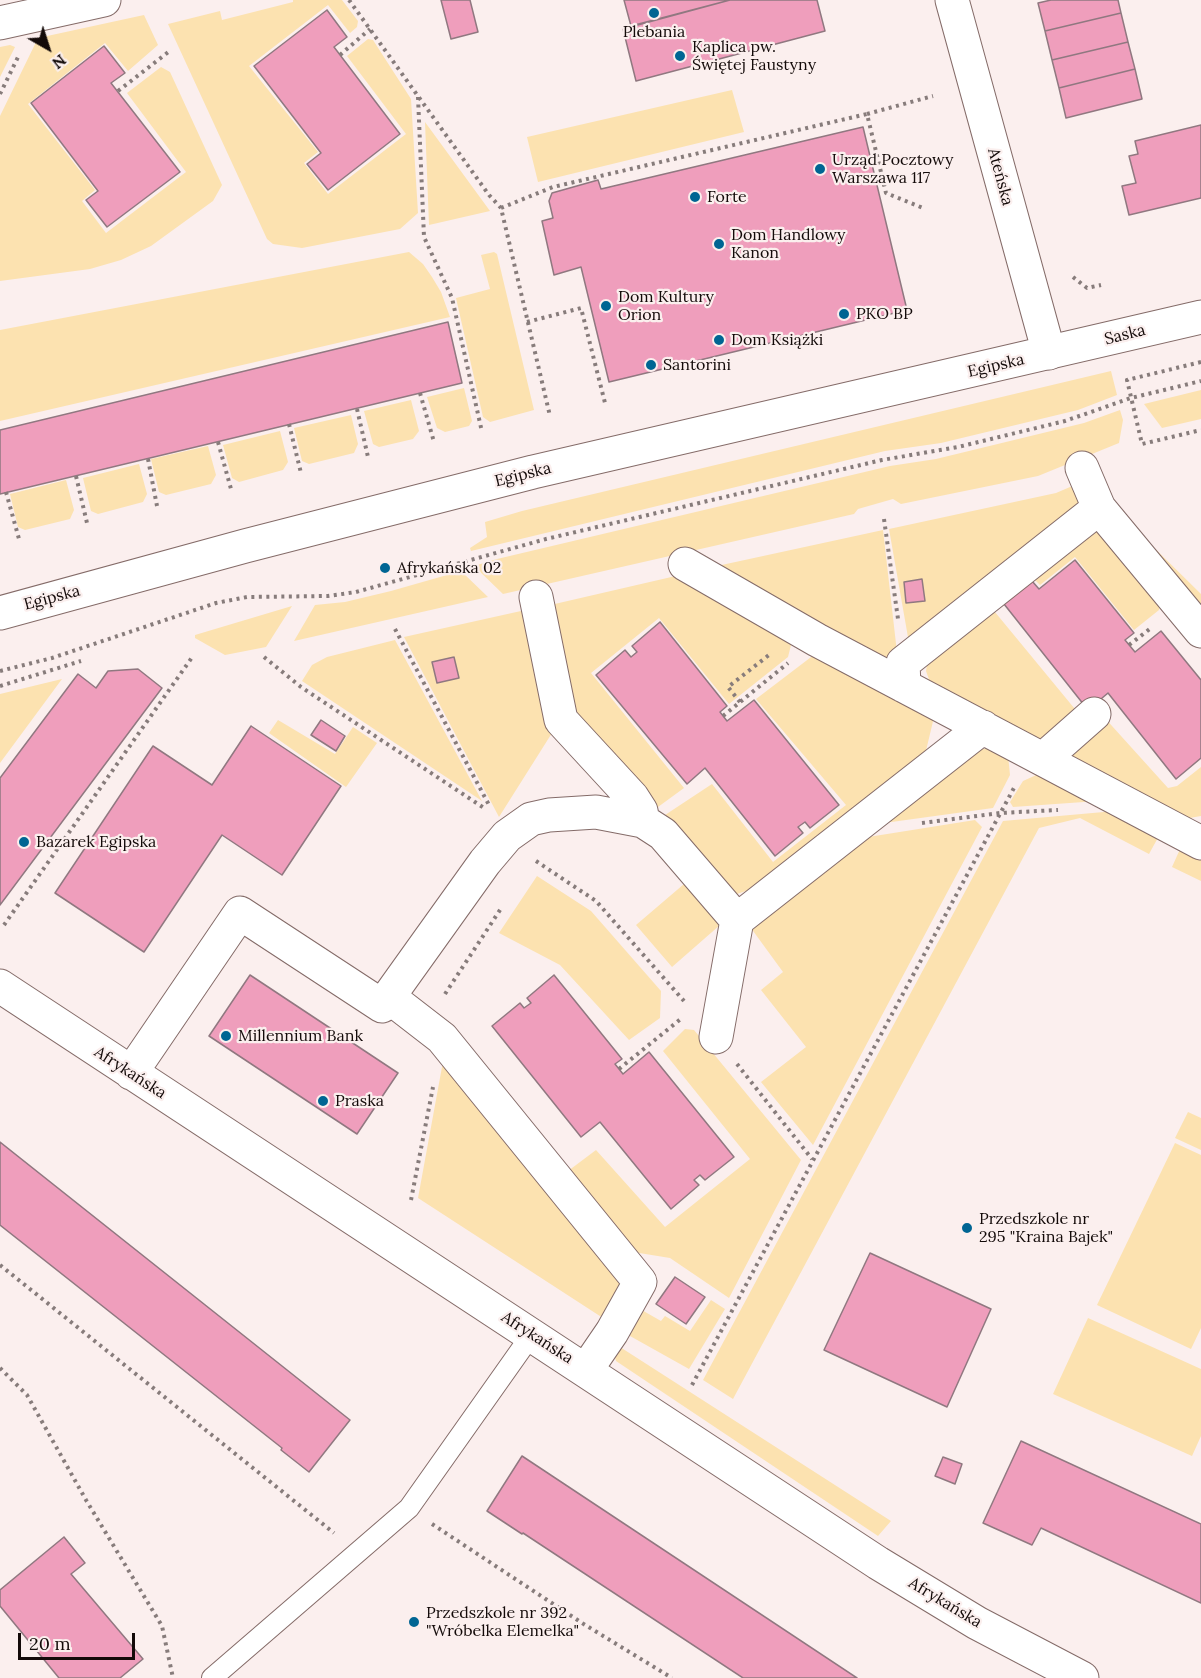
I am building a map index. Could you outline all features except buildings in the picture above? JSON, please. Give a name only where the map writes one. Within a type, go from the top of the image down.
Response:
[{"type":"street","points":[[0,23],[104,0]]},
{"type":"street","name":"Ateńska","points":[[952,0],[1049,353]]},
{"type":"street","name":"Saska","points":[[1049,353],[1201,317]]},
{"type":"street","name":"Egipska","points":[[0,613],[245,546],[533,472],[1049,353]]},
{"type":"street","points":[[1082,468],[1099,508],[1201,631]]},
{"type":"street","points":[[903,674],[1099,508]]},
{"type":"street","points":[[685,564],[817,639],[903,674],[983,727],[1194,833]]},
{"type":"street","points":[[536,597],[561,720],[632,797],[641,811],[643,821]]},
{"type":"street","points":[[1038,756],[1094,714]]},
{"type":"street","points":[[716,1037],[737,920],[983,727]]},
{"type":"street","points":[[131,1073],[240,913],[382,1006],[455,885],[485,862],[501,826],[549,815],[596,812],[643,821],[663,834],[737,920]]},
{"type":"street","name":"Afrykańska","points":[[0,986],[878,1563],[977,1623],[1082,1678]]},
{"type":"street","points":[[389,997],[442,1038],[640,1282],[612,1332],[586,1370]]},
{"type":"lane","points":[[212,1678],[409,1508],[532,1334]]},
{"type":"path","points":[[349,0],[489,195],[501,208],[550,416]]},
{"type":"path","points":[[340,55],[370,29]]},
{"type":"path","points":[[118,92],[171,50]]},
{"type":"path","points":[[0,94],[20,54]]},
{"type":"path","points":[[501,208],[553,187],[867,114],[933,96]]},
{"type":"path","points":[[418,97],[424,237],[452,298],[482,432]]},
{"type":"path","points":[[867,114],[886,192],[923,208]]},
{"type":"path","points":[[1073,277],[1087,288],[1101,285]]},
{"type":"path","points":[[527,322],[581,308],[605,403]]},
{"type":"path","points":[[1201,362],[1127,380],[1142,444],[1201,430]]},
{"type":"path","points":[[0,671],[52,658],[216,603],[247,597],[328,596],[356,592],[546,539],[882,460],[958,447],[1065,422],[1131,398],[1201,381]]},
{"type":"path","points":[[420,393],[434,442]]},
{"type":"path","points":[[357,409],[368,457]]},
{"type":"path","points":[[289,424],[301,473]]},
{"type":"path","points":[[218,442],[231,489]]},
{"type":"path","points":[[147,459],[157,506]]},
{"type":"path","points":[[76,476],[87,523]]},
{"type":"path","points":[[6,492],[20,539]]},
{"type":"path","points":[[884,519],[903,674]]},
{"type":"path","points":[[395,629],[501,826]]},
{"type":"path","points":[[1129,645],[1146,632]]},
{"type":"path","points":[[740,702],[728,687],[770,654]]},
{"type":"path","points":[[4,925],[193,656]]},
{"type":"path","points":[[264,657],[302,687],[501,826],[533,859],[596,901],[716,1037],[812,1159]]},
{"type":"path","points":[[0,686],[81,661]]},
{"type":"path","points":[[723,716],[753,692]]},
{"type":"path","points":[[692,1385],[1000,813],[1038,756]]},
{"type":"path","points":[[918,824],[1000,813],[1059,810]]},
{"type":"path","points":[[619,1068],[693,1011]]},
{"type":"path","points":[[0,1265],[358,1552]]},
{"type":"path","points":[[0,1368],[27,1395],[86,1500],[162,1626],[173,1678]]},
{"type":"path","points":[[409,1508],[582,1623],[672,1678]]},
{"type":"shaded area","points":[[293,0],[342,0],[358,21],[357,27],[350,33],[328,5],[249,66],[318,152],[304,163],[328,194],[406,134],[347,56],[368,39],[373,40],[411,99],[418,213],[400,229],[302,248],[273,244],[267,239],[168,24],[220,11],[222,20],[293,2]]},
{"type":"shaded area","points":[[144,15],[158,45],[128,71],[105,43],[28,104],[95,190],[82,201],[106,233],[186,172],[127,93],[161,67],[170,72],[222,185],[213,201],[151,246],[121,260],[90,269],[0,281],[0,116],[38,38]]},
{"type":"shaded area","points":[[10,45],[15,47],[0,77],[0,47]]},
{"type":"shaded area","points":[[732,90],[744,132],[538,182],[527,137]]},
{"type":"shaded area","points":[[425,122],[490,211],[429,225]]},
{"type":"shaded area","points":[[409,252],[423,264],[432,277],[441,292],[450,317],[0,421],[0,330]]},
{"type":"shaded area","points":[[494,252],[497,254],[534,410],[490,422],[483,417],[456,298],[490,289],[481,255]]},
{"type":"shaded area","points":[[1111,371],[1117,395],[1078,410],[941,443],[885,451],[471,551],[470,548],[487,537],[485,522],[522,511]]},
{"type":"shaded area","points":[[464,388],[472,421],[469,426],[445,432],[437,428],[427,397]]},
{"type":"shaded area","points":[[1201,390],[1201,419],[1162,428],[1144,404]]},
{"type":"shaded area","points":[[411,400],[419,431],[413,439],[379,447],[373,444],[364,411]]},
{"type":"shaded area","points":[[1120,410],[1123,420],[1119,443],[1038,476],[901,504],[893,499],[858,509],[854,514],[503,594],[474,566],[890,466],[936,459],[1084,423]]},
{"type":"shaded area","points":[[351,415],[358,444],[354,453],[309,464],[302,461],[294,428]]},
{"type":"shaded area","points":[[280,431],[288,462],[283,470],[239,482],[232,478],[223,445]]},
{"type":"shaded area","points":[[208,446],[216,475],[211,484],[166,495],[159,492],[151,459]]},
{"type":"shaded area","points":[[139,464],[147,494],[143,502],[98,514],[91,511],[83,478]]},
{"type":"shaded area","points":[[66,480],[74,510],[70,519],[25,530],[18,527],[10,494]]},
{"type":"shaded area","points":[[1077,484],[1084,506],[909,643],[889,529],[1056,493]]},
{"type":"shaded area","points":[[1129,523],[1201,594],[1201,620]]},
{"type":"shaded area","points":[[1096,524],[1161,600],[1159,610],[1134,630],[1075,557],[1040,585],[1033,578]]},
{"type":"shaded area","points":[[883,530],[899,670],[717,566]]},
{"type":"shaded area","points":[[461,571],[488,597],[294,641],[315,605],[345,602]]},
{"type":"shaded area","points":[[680,575],[792,641],[788,657],[729,704],[659,618],[591,673],[684,788],[658,807],[649,805],[566,710],[546,606]]},
{"type":"shaded area","points":[[292,606],[266,647],[225,655],[195,638],[195,635]]},
{"type":"shaded area","points":[[990,606],[1079,714],[1041,740],[931,685],[926,671],[928,659]]},
{"type":"shaded area","points":[[530,609],[552,733],[499,817],[404,637]]},
{"type":"shaded area","points":[[395,640],[482,801],[302,681],[312,665],[327,657]]},
{"type":"shaded area","points":[[819,651],[935,713],[924,759],[772,882],[737,894],[717,891],[662,817],[712,784],[773,862],[846,805],[756,699]]},
{"type":"shaded area","points":[[62,679],[0,763],[0,694]]},
{"type":"shaded area","points":[[1103,716],[1168,788],[1177,786],[1201,767],[1201,816],[1184,819],[1069,755]]},
{"type":"shaded area","points":[[278,720],[335,754],[353,727],[377,743],[346,787],[269,733]]},
{"type":"shaded area","points":[[999,747],[1008,755],[1010,775],[993,808],[877,824],[968,751]]},
{"type":"shaded area","points":[[1043,772],[1098,801],[1013,807],[1010,802],[1023,781]]},
{"type":"shaded area","points":[[1115,811],[1160,834],[1149,854],[1080,818],[1039,828],[733,1399],[703,1380],[1003,821]]},
{"type":"shaded area","points":[[975,820],[982,827],[813,1145],[761,1082],[806,1047],[761,990],[783,972],[748,924],[862,838]]},
{"type":"shaded area","points":[[1181,847],[1201,857],[1201,881],[1172,867]]},
{"type":"shaded area","points":[[537,876],[591,911],[661,991],[660,1018],[629,1040],[560,965],[499,933]]},
{"type":"shaded area","points":[[684,884],[720,925],[672,967],[636,925]]},
{"type":"shaded area","points":[[685,1029],[694,1030],[801,1160],[729,1298],[670,1258],[627,1251],[564,1174],[596,1150],[665,1227],[750,1159],[663,1051]]},
{"type":"shaded area","points":[[444,1056],[624,1279],[606,1320],[418,1198]]},
{"type":"shaded area","points":[[1188,1112],[1201,1118],[1201,1150],[1175,1138]]},
{"type":"shaded area","points":[[1175,1143],[1201,1155],[1201,1328],[1191,1349],[1097,1305]]},
{"type":"shaded area","points":[[711,1300],[725,1309],[689,1369],[630,1336],[627,1325],[640,1309],[661,1321],[665,1316],[690,1331]]},
{"type":"shaded area","points":[[1088,1318],[1201,1369],[1201,1436],[1192,1456],[1053,1394]]},
{"type":"shaded area","points":[[620,1347],[891,1521],[878,1536],[616,1361],[614,1354]]},
{"type":"place","name":"Plebania","points":[[654,13]]},
{"type":"place","name":"Kaplica pw. Świętej Faustyny","points":[[680,56]]},
{"type":"place","name":"Urząd Pocztowy Warszawa 117","points":[[820,169]]},
{"type":"place","name":"Forte","points":[[695,197]]},
{"type":"place","name":"Dom Handlowy Kanon","points":[[719,244]]},
{"type":"place","name":"Dom Kultury Orion","points":[[606,306]]},
{"type":"place","name":"PKO BP","points":[[844,314]]},
{"type":"place","name":"Dom Książki","points":[[719,340]]},
{"type":"place","name":"Santorini","points":[[651,365]]},
{"type":"place","name":"Afrykańska 02","points":[[385,568]]},
{"type":"place","name":"Bazarek Egipska","points":[[24,842]]},
{"type":"place","name":"Millennium Bank","points":[[226,1036]]},
{"type":"place","name":"Praska","points":[[323,1101]]},
{"type":"place","name":"Przedszkole nr 295 \"Kraina Bajek\"","points":[[967,1228]]},
{"type":"place","name":"Przedszkole nr 392 \"Wróbelka Elemelka\"","points":[[414,1622]]}]
